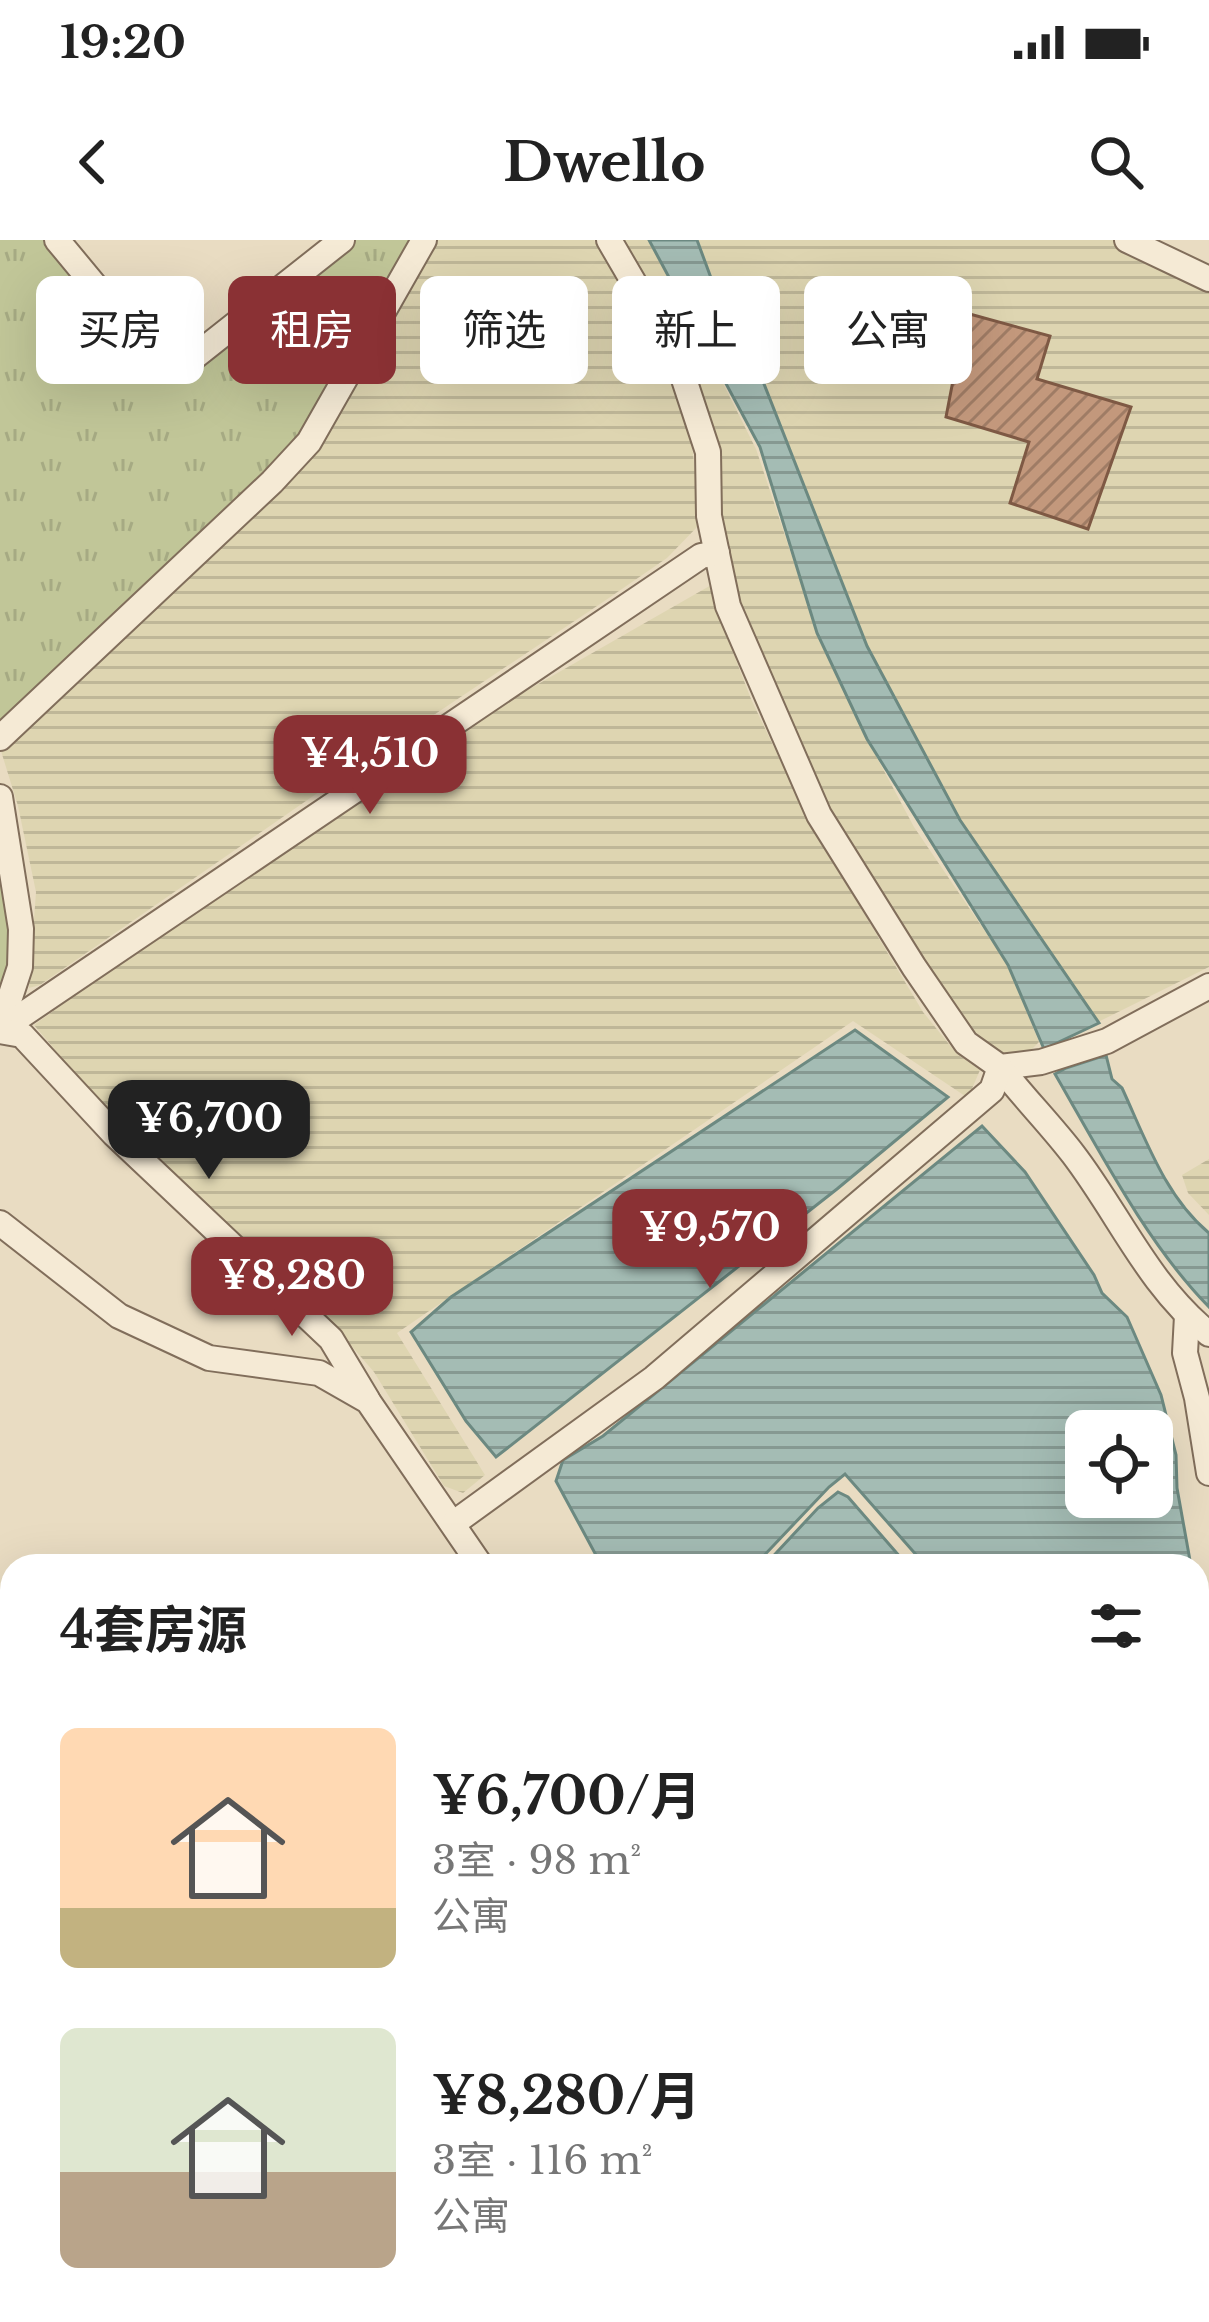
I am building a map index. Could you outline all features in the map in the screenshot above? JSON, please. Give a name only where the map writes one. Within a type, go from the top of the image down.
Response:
[{"type":"street","points":[[57,240],[163,368],[179,369],[342,240]]},
{"type":"street","points":[[0,738],[309,442],[424,240]]},
{"type":"street","points":[[609,240],[676,355],[708,452],[710,516],[728,606],[819,815],[966,1043],[1000,1067],[1074,1155],[1143,1263],[1187,1316],[1209,1334]]},
{"type":"street","points":[[1127,240],[1209,279]]},
{"type":"street","points":[[0,1030],[701,556],[717,553]]},
{"type":"street","points":[[0,797],[21,928],[20,967],[0,1030]]},
{"type":"street","points":[[1000,1067],[1041,1061],[1107,1041],[1209,986]]},
{"type":"street","points":[[0,1030],[22,1035],[114,1134],[331,1339],[473,1554]]},
{"type":"street","points":[[454,1523],[654,1378],[992,1090],[1000,1067]]},
{"type":"street","points":[[0,1222],[119,1316],[209,1358],[319,1373],[368,1401]]},
{"type":"street","points":[[1187,1316],[1185,1353],[1209,1473]]},
{"type":"shaded area","points":[[429,240],[594,240],[615,276],[612,384],[676,384],[693,453],[700,524],[667,558],[40,985],[29,988],[36,892],[1,751],[290,475],[344,384],[396,384],[396,296]]},
{"type":"shaded area","points":[[613,240],[651,240],[669,276],[631,276]]},
{"type":"shaded area","points":[[697,240],[1115,240],[1209,283],[1209,967],[1098,1022],[960,820],[866,642],[764,384],[780,384],[780,276],[710,276]]},
{"type":"shaded area","points":[[684,384],[723,384],[756,449],[814,622],[867,739],[914,827],[1008,965],[1039,1042],[1027,1054],[1011,1059],[972,1039],[848,853],[745,635],[723,551],[710,438]]},
{"type":"shaded area","points":[[713,584],[751,699],[811,825],[923,1012],[957,1054],[980,1070],[968,1098],[853,1021],[397,1333],[485,1475],[463,1493],[444,1486],[374,1372],[342,1335],[118,1124],[34,1025],[367,782]]},
{"type":"shaded area","points":[[1209,1159],[1209,1215],[1188,1193],[1182,1175]]},
{"type":"green space","points":[[0,240],[46,240],[76,276],[36,276],[36,384],[204,384],[204,342],[228,325],[228,384],[330,384],[295,442],[0,729]]},
{"type":"green space","points":[[351,240],[416,240],[394,276],[299,276]]},
{"type":"green space","points":[[0,859],[8,975],[0,1002]]},
{"type":"water","points":[[649,240],[697,240],[710,276],[668,276]]},
{"type":"water","points":[[726,384],[764,384],[867,646],[960,820],[1099,1023],[1044,1049],[1008,965],[867,739],[817,633],[760,447]]},
{"type":"water","points":[[855,1030],[948,1097],[496,1457],[466,1421],[411,1332],[451,1297]]},
{"type":"water","points":[[1106,1055],[1112,1079],[1122,1088],[1168,1185],[1209,1233],[1209,1307],[1145,1226],[1055,1074]]},
{"type":"water","points":[[982,1126],[1025,1172],[1102,1293],[1127,1317],[1165,1410],[1065,1410],[1065,1518],[1173,1518],[1173,1443],[1189,1554],[915,1554],[845,1474],[765,1554],[595,1554],[556,1481],[563,1460],[603,1436]]},
{"type":"water","points":[[838,1492],[848,1497],[898,1554],[775,1554]]},
{"type":"building","points":[[972,315],[1050,336],[1037,379],[1131,407],[1088,529],[1010,503],[1029,442],[946,417],[952,384],[972,384]]}]
